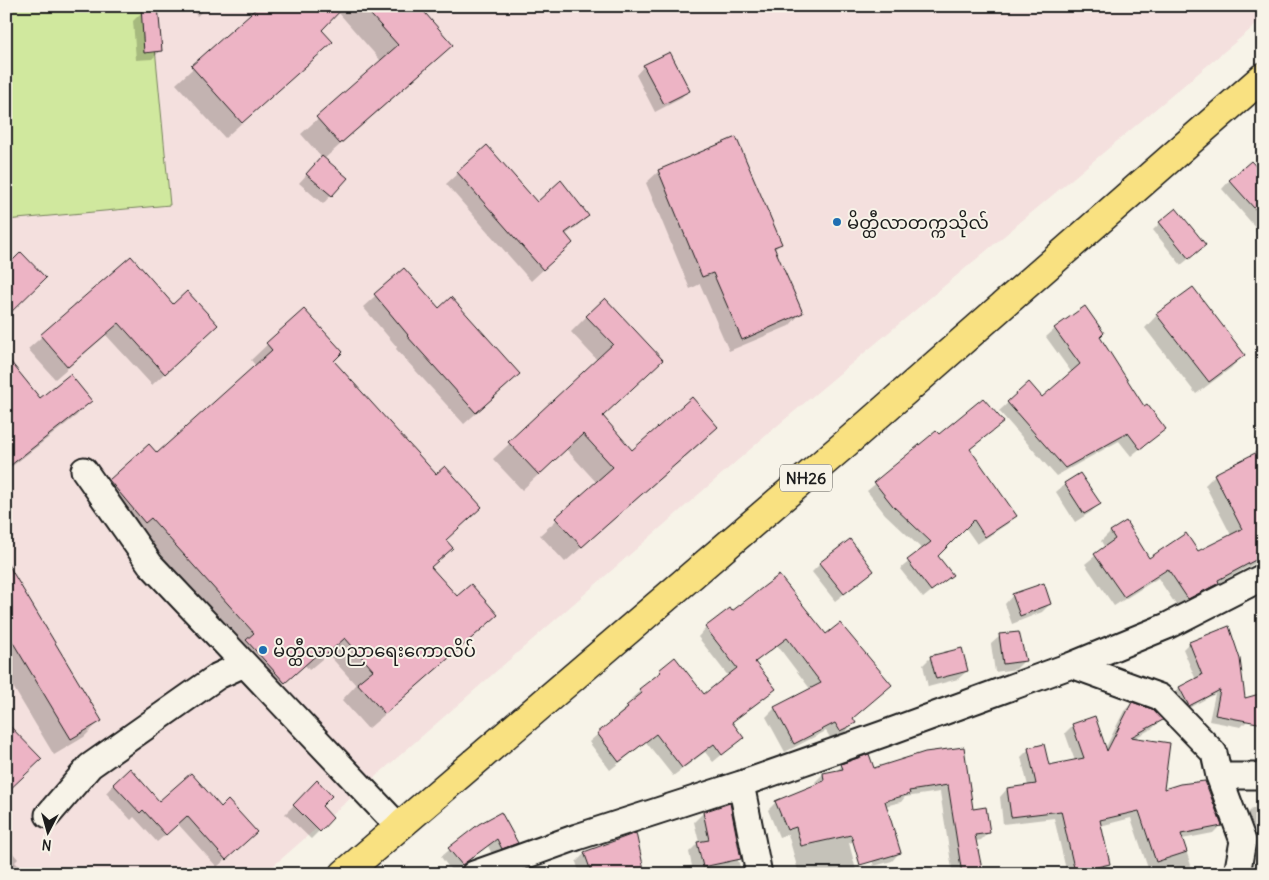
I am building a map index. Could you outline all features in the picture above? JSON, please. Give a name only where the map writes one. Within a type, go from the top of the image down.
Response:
[{"type":"highway","name":"NH26","points":[[344,874],[844,445],[1263,77]]},
{"type":"street","points":[[84,470],[150,564],[399,827]]},
{"type":"street","points":[[474,874],[577,837],[741,784],[1072,665],[1168,626],[1263,577]]},
{"type":"street","points":[[48,815],[90,766],[218,676],[244,664]]},
{"type":"street","points":[[1072,665],[1160,696],[1214,753],[1219,776],[1243,841],[1237,874]]},
{"type":"street","points":[[1219,776],[1263,776]]},
{"type":"street","points":[[741,784],[759,874]]},
{"type":"shaded area","name":"မိတ္ထီလာပညာရေးကောလိပ်","points":[[6,6],[1263,6],[1263,19],[777,426],[264,874],[6,874]]},
{"type":"green space","points":[[6,6],[151,6],[170,205],[6,220]]},
{"type":"building","points":[[141,6],[158,6],[162,51],[144,53]]},
{"type":"building","points":[[259,6],[345,6],[322,30],[333,42],[242,123],[191,66]]},
{"type":"building","points":[[363,6],[419,6],[453,45],[340,144],[316,117],[398,45]]},
{"type":"building","points":[[670,52],[690,91],[664,104],[643,65]]},
{"type":"building","points":[[736,137],[782,244],[774,247],[803,313],[742,340],[713,273],[702,277],[658,170]]},
{"type":"building","points":[[487,145],[537,202],[561,180],[589,216],[565,233],[573,243],[543,270],[457,172]]},
{"type":"building","points":[[322,156],[348,178],[332,196],[306,174]]},
{"type":"building","points":[[1251,161],[1263,174],[1263,218],[1229,180]]},
{"type":"building","points":[[1176,208],[1206,245],[1189,259],[1159,222]]},
{"type":"building","points":[[21,252],[46,278],[6,317],[6,267]]},
{"type":"building","points":[[131,256],[173,304],[187,291],[218,325],[165,374],[119,323],[68,367],[40,335]]},
{"type":"building","points":[[404,268],[439,308],[451,297],[520,374],[476,413],[407,336],[374,294]]},
{"type":"building","points":[[1193,287],[1245,355],[1209,382],[1156,314]]},
{"type":"building","points":[[605,298],[663,360],[603,416],[632,450],[692,397],[718,427],[582,547],[555,518],[613,467],[583,434],[539,475],[508,442],[613,344],[586,316]]},
{"type":"building","points":[[1085,306],[1104,333],[1100,337],[1144,406],[1147,404],[1166,429],[1140,449],[1128,433],[1065,468],[1007,402],[1029,382],[1042,397],[1080,364],[1054,328]]},
{"type":"building","points":[[304,309],[343,352],[334,361],[436,474],[445,466],[482,507],[446,540],[453,548],[431,567],[457,596],[471,584],[498,615],[385,714],[357,683],[373,670],[345,638],[326,655],[322,650],[285,683],[246,640],[254,633],[151,518],[145,523],[109,480],[149,444],[157,453],[272,350],[266,343]]},
{"type":"building","points":[[6,356],[40,398],[70,374],[92,401],[6,469]]},
{"type":"building","points":[[983,398],[1004,422],[970,449],[1017,516],[985,537],[974,520],[938,556],[953,575],[931,591],[907,560],[931,542],[893,506],[874,482],[936,431],[939,434]]},
{"type":"building","points":[[1263,449],[1263,556],[1218,580],[1219,583],[1188,599],[1168,569],[1124,597],[1094,554],[1115,539],[1110,531],[1126,521],[1149,558],[1186,533],[1198,551],[1242,529],[1214,474]]},
{"type":"building","points":[[1080,473],[1101,504],[1084,514],[1064,483]]},
{"type":"building","points":[[850,539],[874,571],[844,594],[819,563]]},
{"type":"building","points":[[6,561],[102,721],[71,739],[6,631]]},
{"type":"building","points":[[779,575],[826,634],[840,623],[892,685],[853,718],[856,723],[840,731],[835,723],[794,744],[774,707],[821,683],[787,638],[755,662],[776,689],[732,722],[744,738],[722,755],[714,744],[682,768],[656,734],[619,762],[597,733],[628,708],[626,706],[642,693],[639,689],[661,672],[659,670],[675,657],[704,694],[737,668],[705,627],[730,608],[732,611]]},
{"type":"building","points":[[1044,583],[1051,604],[1020,616],[1012,594]]},
{"type":"building","points":[[1229,626],[1240,659],[1245,698],[1263,693],[1263,724],[1215,715],[1220,690],[1189,706],[1179,687],[1202,675],[1189,642]]},
{"type":"building","points":[[1019,632],[1026,661],[1003,664],[999,634]]},
{"type":"building","points":[[962,648],[968,671],[936,679],[930,656]]},
{"type":"building","points":[[1132,702],[1152,709],[1163,720],[1131,737],[1170,743],[1164,789],[1180,784],[1205,781],[1222,826],[1181,834],[1187,852],[1156,862],[1139,811],[1100,820],[1110,864],[1075,872],[1061,811],[1011,817],[1007,788],[1036,784],[1028,748],[1044,744],[1049,765],[1084,758],[1072,724],[1095,716],[1107,751]]},
{"type":"building","points":[[6,722],[42,759],[6,793]]},
{"type":"building","points":[[964,747],[973,809],[986,807],[990,833],[975,835],[983,874],[962,874],[948,785],[909,791],[910,794],[885,801],[901,853],[860,865],[851,835],[801,846],[796,827],[787,830],[775,801],[824,781],[823,773],[843,769],[841,764],[869,754],[874,768],[925,752]]},
{"type":"building","points":[[130,768],[159,801],[191,773],[221,807],[228,800],[257,832],[226,860],[187,816],[166,835],[143,810],[140,813],[113,784]]},
{"type":"building","points":[[317,780],[332,796],[322,806],[333,818],[320,832],[293,805]]},
{"type":"building","points":[[730,803],[741,859],[703,867],[697,842],[709,840],[703,812]]},
{"type":"building","points":[[501,812],[518,843],[502,849],[497,839],[462,865],[448,848],[479,824]]},
{"type":"building","points":[[636,833],[645,874],[592,874],[584,852]]},
{"type":"place","name":"မိတ္ထီလာတက္ကသိုလ်","points":[[837,222]]},
{"type":"place","name":"မိတ္ထီလာပညာရေးကောလိပ်","points":[[263,650]]}]
